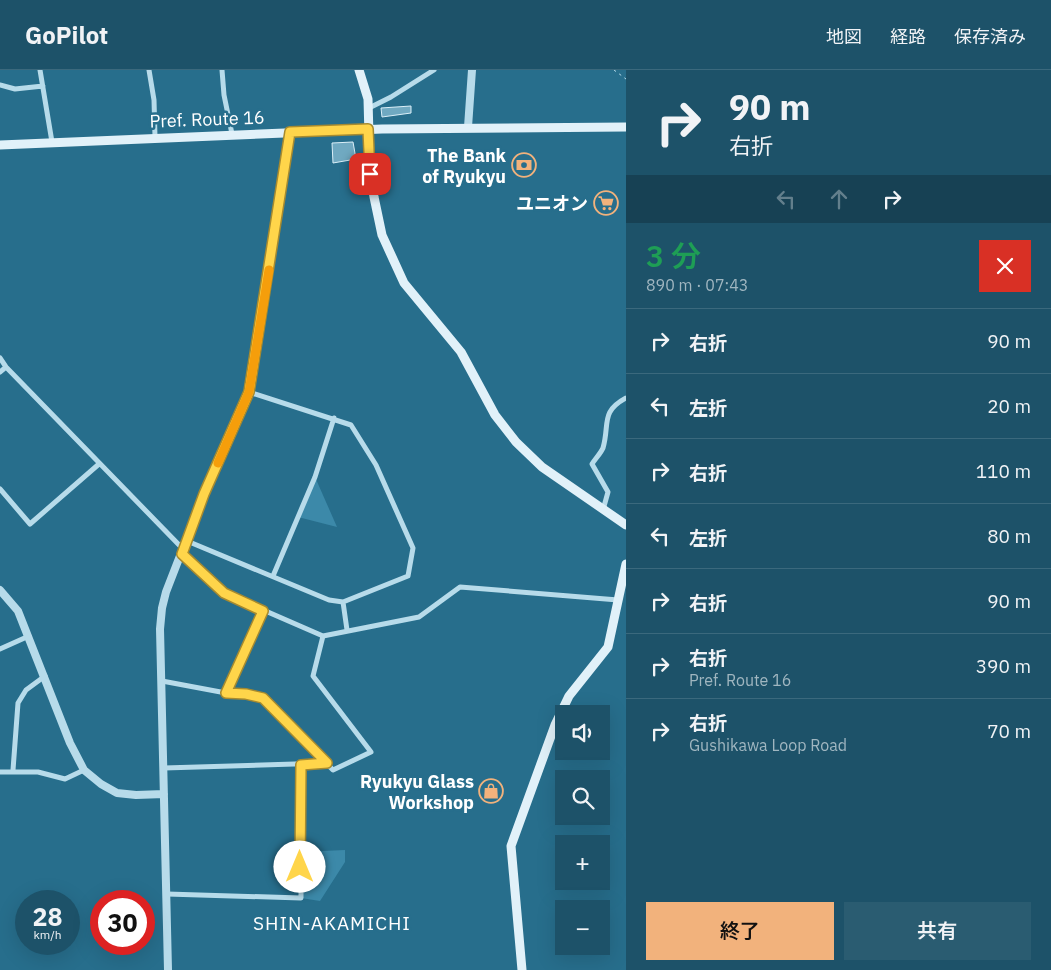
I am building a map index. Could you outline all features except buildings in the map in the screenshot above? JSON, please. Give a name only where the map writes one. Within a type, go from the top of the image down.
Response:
[{"type":"main road","points":[[359,70],[367,92],[370,174],[380,226],[388,252],[404,282],[461,352],[495,415],[516,442],[542,467],[626,526]]},
{"type":"main road","name":"Pref. Route 16","points":[[0,145],[368,129],[626,126]]},
{"type":"main road","points":[[522,970],[510,846],[569,696],[608,647],[626,564]]},
{"type":"street","points":[[40,70],[52,142]]},
{"type":"street","points":[[149,70],[154,100],[155,137]]},
{"type":"street","points":[[222,70],[224,95],[232,134]]},
{"type":"street","points":[[369,108],[391,97],[434,70]]},
{"type":"street","points":[[468,127],[472,70]]},
{"type":"street","points":[[0,85],[15,89],[43,86]]},
{"type":"street","points":[[168,970],[162,608],[187,541],[249,392],[290,132]]},
{"type":"street","points":[[0,358],[6,367],[224,593],[323,636],[419,617],[460,587],[618,600]]},
{"type":"street","points":[[0,372],[6,367]]},
{"type":"street","points":[[187,541],[329,600],[344,602],[408,576],[413,548],[376,465],[351,424],[249,392]]},
{"type":"street","points":[[603,510],[608,492],[592,464],[602,449],[608,413],[616,403],[626,398]]},
{"type":"street","points":[[273,576],[315,477],[334,418]]},
{"type":"street","points":[[0,489],[30,524],[99,464]]},
{"type":"street","points":[[1,592],[18,611],[70,743],[84,770],[100,784],[117,792],[136,795],[164,794]]},
{"type":"street","points":[[344,602],[347,630]]},
{"type":"street","points":[[226,693],[263,611]]},
{"type":"street","points":[[0,649],[29,636]]},
{"type":"street","points":[[162,682],[263,698],[333,770],[371,752],[313,676],[323,636]]},
{"type":"street","points":[[13,770],[18,703],[26,690],[45,676]]},
{"type":"street","points":[[164,768],[327,763]]},
{"type":"street","points":[[166,894],[301,898],[301,765]]},
{"type":"street","points":[[0,772],[13,770],[38,772],[66,780],[84,770]]},
{"type":"path","points":[[614,70],[626,79]]},
{"type":"shaded area","points":[[315,477],[337,527],[298,517]]},
{"type":"shaded area","points":[[345,850],[345,862],[320,901],[301,898],[300,852]]},
{"type":"slow traffic","points":[[218,463],[249,392],[269,270]]},
{"type":"place","name":"The Bank of Ryukyu","points":[[524,165]]},
{"type":"place","name":"ユニオン","points":[[606,203]]},
{"type":"place","name":"Ryukyu Glass Workshop","points":[[491,791]]},
{"type":"district","name":"SHIN-AKAMICHI","points":[[332,923]]},
{"type":"route","points":[[300,867],[301,765],[327,763],[263,698],[246,694],[226,693],[263,611],[242,603],[224,593],[182,554],[204,494],[249,392],[290,132],[368,129],[370,174]]}]
